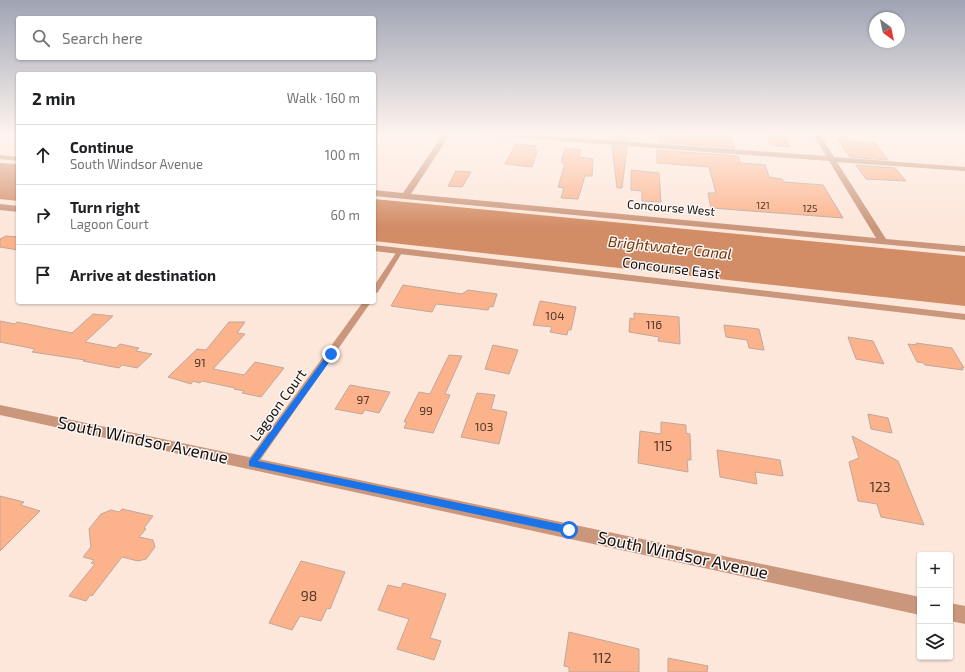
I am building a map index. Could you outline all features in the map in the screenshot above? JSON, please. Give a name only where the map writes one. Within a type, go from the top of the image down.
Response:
[{"type":"street","points":[[404,196],[426,164]]},
{"type":"street","points":[[835,164],[883,241]]},
{"type":"street","points":[[903,164],[965,169]]},
{"type":"street","name":"Concourse West","points":[[376,193],[965,249]]},
{"type":"street","points":[[0,207],[16,209]]},
{"type":"street","name":"Concourse East","points":[[376,248],[965,317]]},
{"type":"street","name":"South Windsor Avenue","points":[[0,410],[917,605]]},
{"type":"street","points":[[953,613],[965,615]]},
{"type":"lane","points":[[376,289],[400,251]]},
{"type":"lane","name":"Lagoon Court","points":[[252,463],[366,304]]},
{"type":"water","points":[[0,164],[16,164],[16,201],[0,199]]},
{"type":"water","name":"Brightwater Canal","points":[[376,199],[965,256],[965,306],[376,241]]},
{"type":"building","points":[[508,164],[533,164],[532,167]]},
{"type":"building","points":[[565,164],[593,164],[592,176],[585,176],[578,199],[561,198],[564,188],[558,187]]},
{"type":"building","points":[[614,164],[625,164],[622,188],[617,188]]},
{"type":"building","points":[[675,164],[765,165],[769,177],[782,179],[784,182],[823,185],[843,218],[711,208],[708,193],[716,193],[709,167]]},
{"type":"building","points":[[856,165],[895,168],[906,181],[866,179]]},
{"type":"building","points":[[631,170],[659,173],[661,202],[642,201],[642,191],[631,190]]},
{"type":"building","points":[[456,171],[471,172],[462,187],[448,186]]},
{"type":"building","points":[[6,236],[16,237],[16,250],[0,247],[0,239]]},
{"type":"building","points":[[403,285],[462,294],[468,290],[497,294],[493,307],[490,306],[488,310],[436,304],[432,312],[391,306]]},
{"type":"building","points":[[540,301],[576,307],[571,330],[568,330],[567,335],[550,332],[552,327],[533,325]]},
{"type":"building","points":[[634,313],[679,317],[680,344],[658,341],[659,337],[629,332],[630,318],[634,319]]},
{"type":"building","points":[[93,314],[113,316],[85,342],[116,348],[120,344],[139,348],[136,351],[152,354],[137,368],[122,365],[119,368],[83,361],[85,360],[32,352],[35,349],[0,342],[0,321],[15,324],[17,322],[72,333]]},
{"type":"building","points":[[229,322],[245,322],[237,333],[245,334],[213,369],[244,375],[255,362],[284,368],[261,397],[242,393],[244,391],[234,389],[235,388],[202,381],[200,383],[193,381],[191,384],[168,377],[197,349],[206,350]]},
{"type":"building","points":[[724,325],[759,329],[764,350],[749,348],[747,340],[726,337]]},
{"type":"building","points":[[848,337],[873,341],[884,364],[856,359]]},
{"type":"building","points":[[916,343],[952,348],[964,368],[961,368],[963,370],[925,365],[924,363],[917,362],[908,344],[917,345]]},
{"type":"building","points":[[493,345],[518,350],[509,374],[485,369]]},
{"type":"building","points":[[449,355],[462,356],[445,394],[450,395],[433,433],[404,428],[407,422],[404,422],[419,392],[430,394]]},
{"type":"building","points":[[350,385],[390,392],[379,413],[365,410],[362,414],[335,409]]},
{"type":"building","points":[[477,393],[495,395],[491,409],[507,412],[499,444],[461,437]]},
{"type":"building","points":[[868,414],[888,418],[892,433],[871,429]]},
{"type":"building","points":[[661,422],[686,425],[686,433],[690,434],[691,460],[687,460],[688,472],[638,463],[640,431],[661,434]]},
{"type":"building","points":[[852,436],[898,461],[924,525],[881,517],[877,504],[858,501],[849,462],[859,458]]},
{"type":"building","points":[[717,450],[780,460],[783,476],[755,472],[757,484],[720,477]]},
{"type":"building","points":[[0,496],[24,502],[21,505],[40,511],[0,551]]},
{"type":"building","points":[[122,509],[153,516],[144,528],[146,529],[139,537],[153,540],[155,547],[146,559],[138,561],[122,557],[92,596],[90,595],[86,601],[69,596],[95,564],[91,563],[94,560],[83,557],[91,547],[89,529],[101,514],[111,510],[119,512]]},
{"type":"building","points":[[301,561],[345,572],[330,609],[327,608],[321,621],[300,616],[292,630],[269,623]]},
{"type":"building","points":[[403,583],[446,594],[430,638],[441,641],[434,660],[397,649],[409,619],[378,610],[388,585],[401,588]]},
{"type":"building","points":[[569,632],[639,649],[639,672],[569,672],[569,667],[564,666]]},
{"type":"building","points":[[668,658],[708,666],[707,672],[668,672]]},
{"type":"route","points":[[331,354],[252,463],[569,530]]}]
